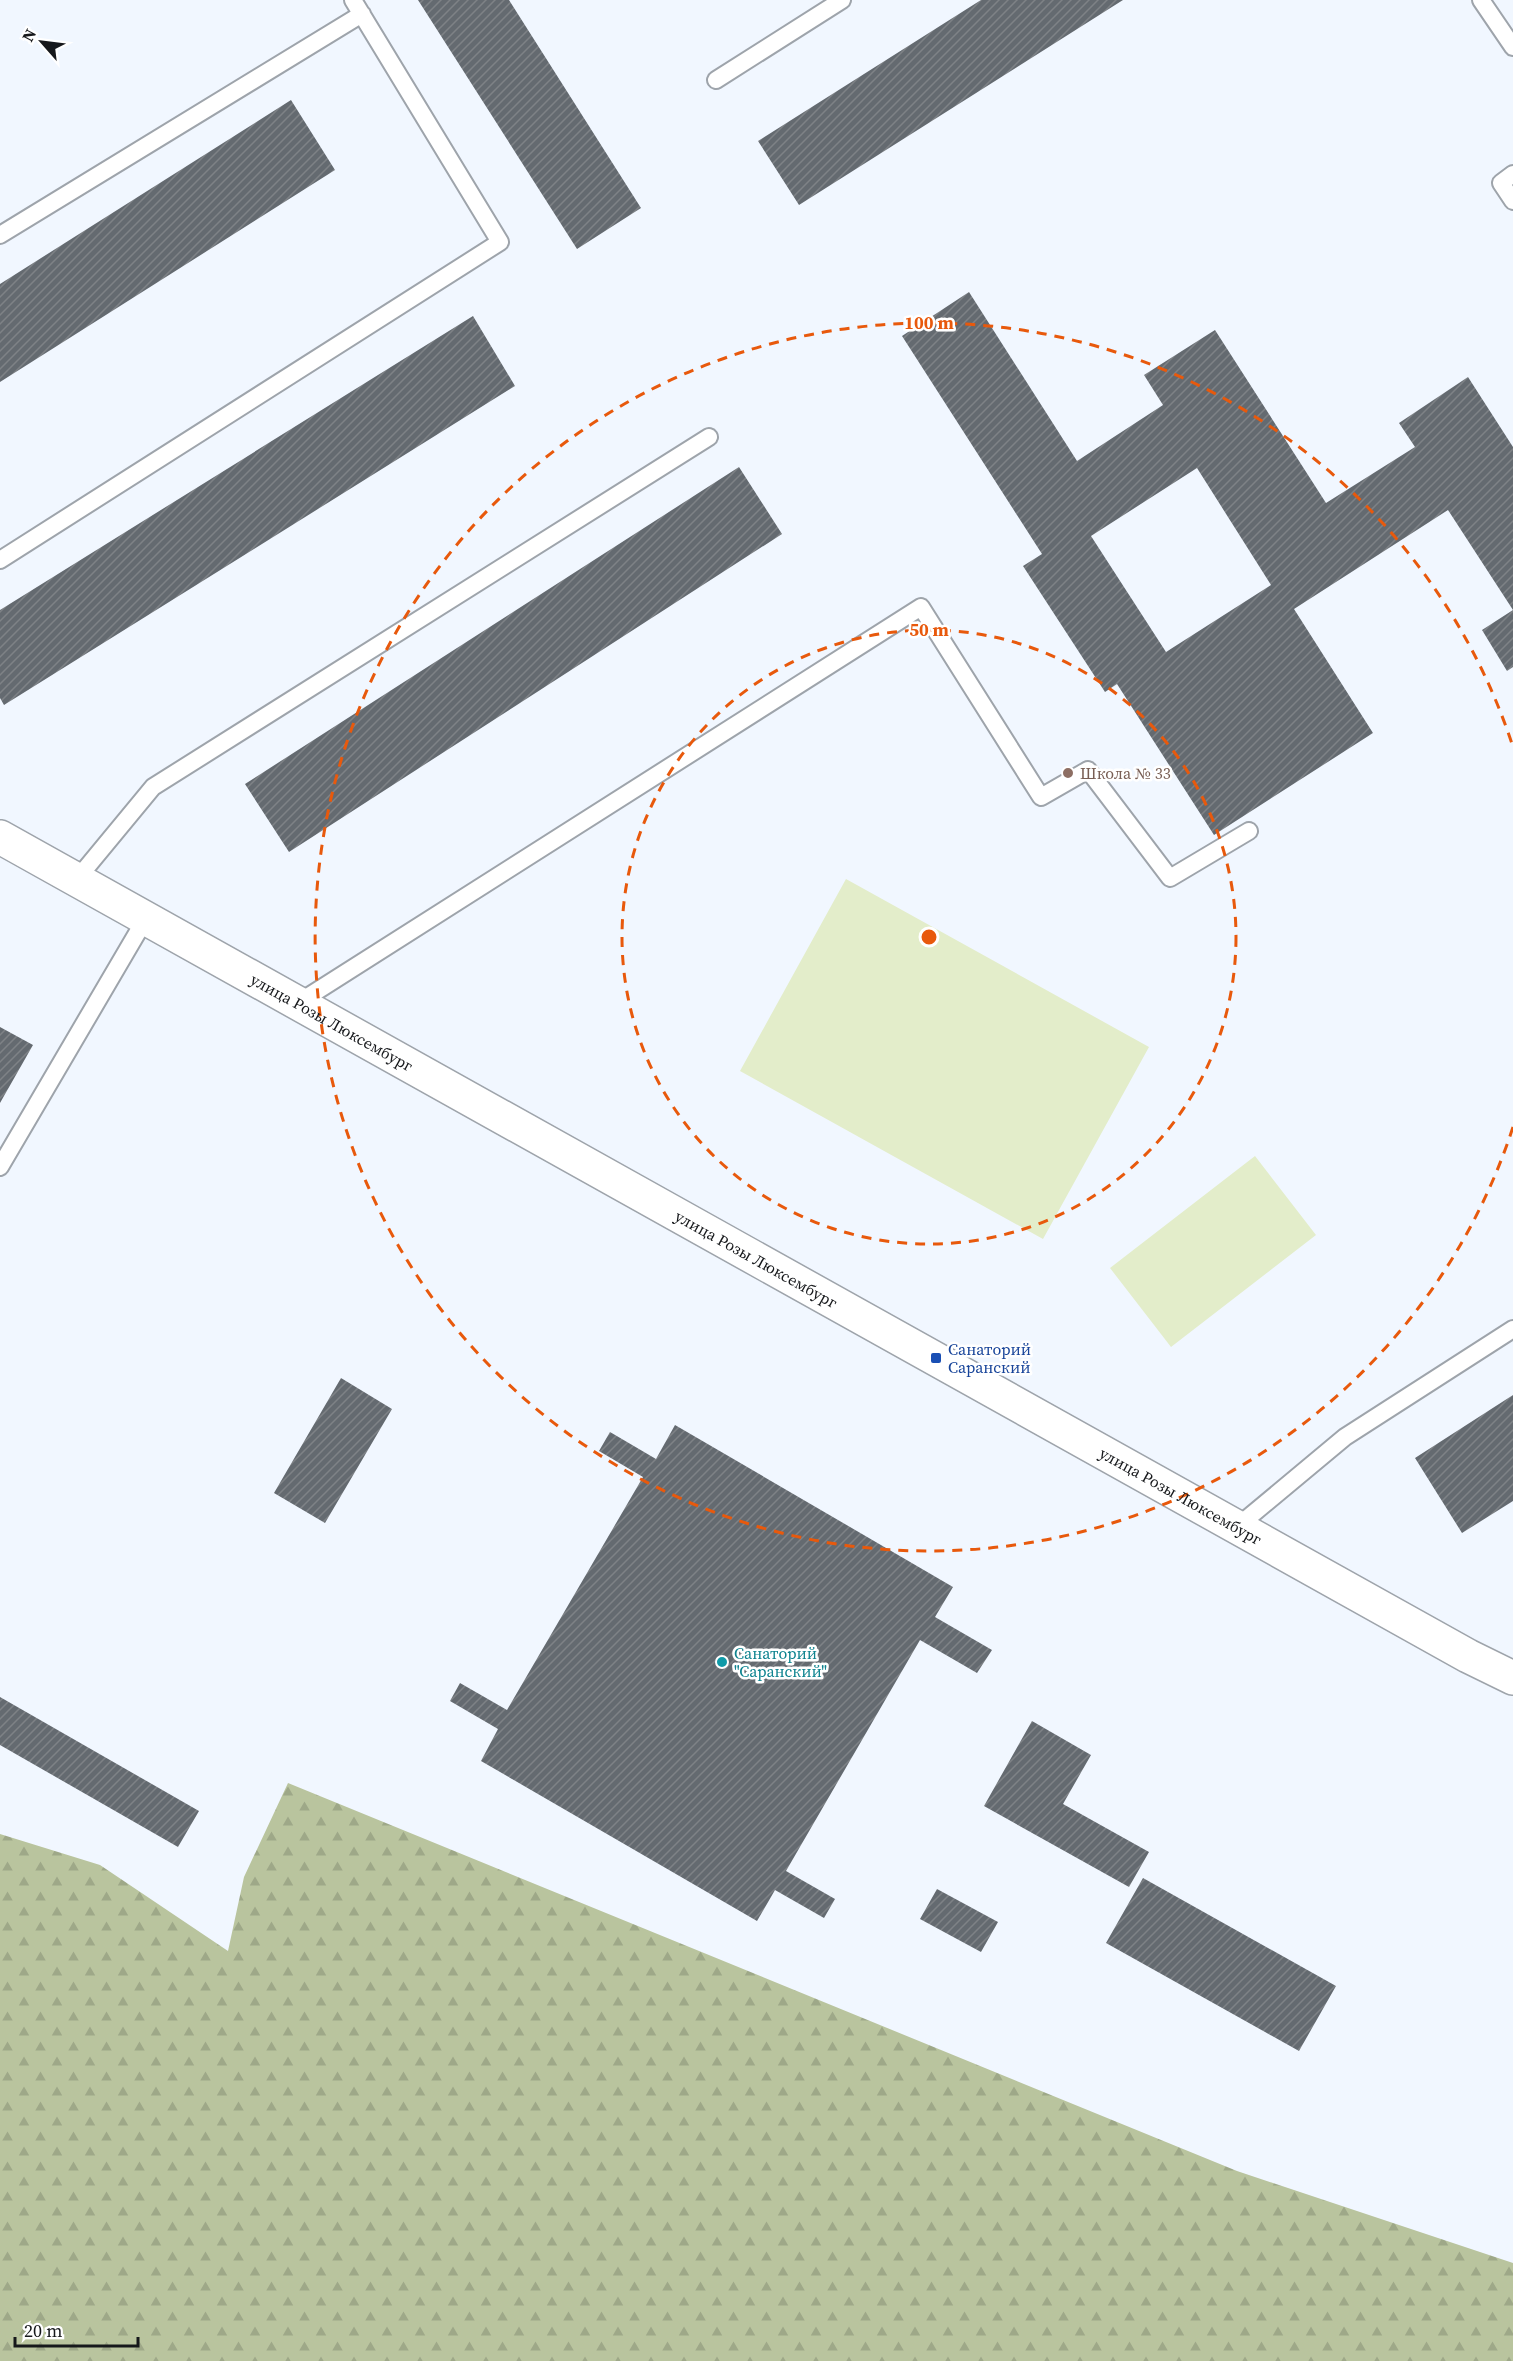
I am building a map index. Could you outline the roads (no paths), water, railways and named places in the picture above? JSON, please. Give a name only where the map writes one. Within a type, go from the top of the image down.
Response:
[{"type":"street","name":"улица Розы Люксембург","points":[[0,837],[1468,1656],[1513,1678]]},
{"type":"lane","points":[[716,80],[842,0]]},
{"type":"lane","points":[[1481,0],[1513,47]]},
{"type":"lane","points":[[0,235],[357,7],[500,242],[0,560]]},
{"type":"lane","points":[[1513,174],[1501,183],[1513,201]]},
{"type":"lane","points":[[77,879],[153,786],[709,437]]},
{"type":"lane","points":[[298,1003],[921,607],[1041,797],[1088,770],[1170,879],[1249,831]]},
{"type":"lane","points":[[0,1167],[146,918]]},
{"type":"lane","points":[[1237,1527],[1345,1437],[1513,1329]]},
{"type":"place","name":"Школа № 33","points":[[1068,773]]},
{"type":"place","name":"Санаторий Саранский","points":[[936,1358]]},
{"type":"place","name":"Санаторий \"Саранский\"","points":[[722,1662]]}]
